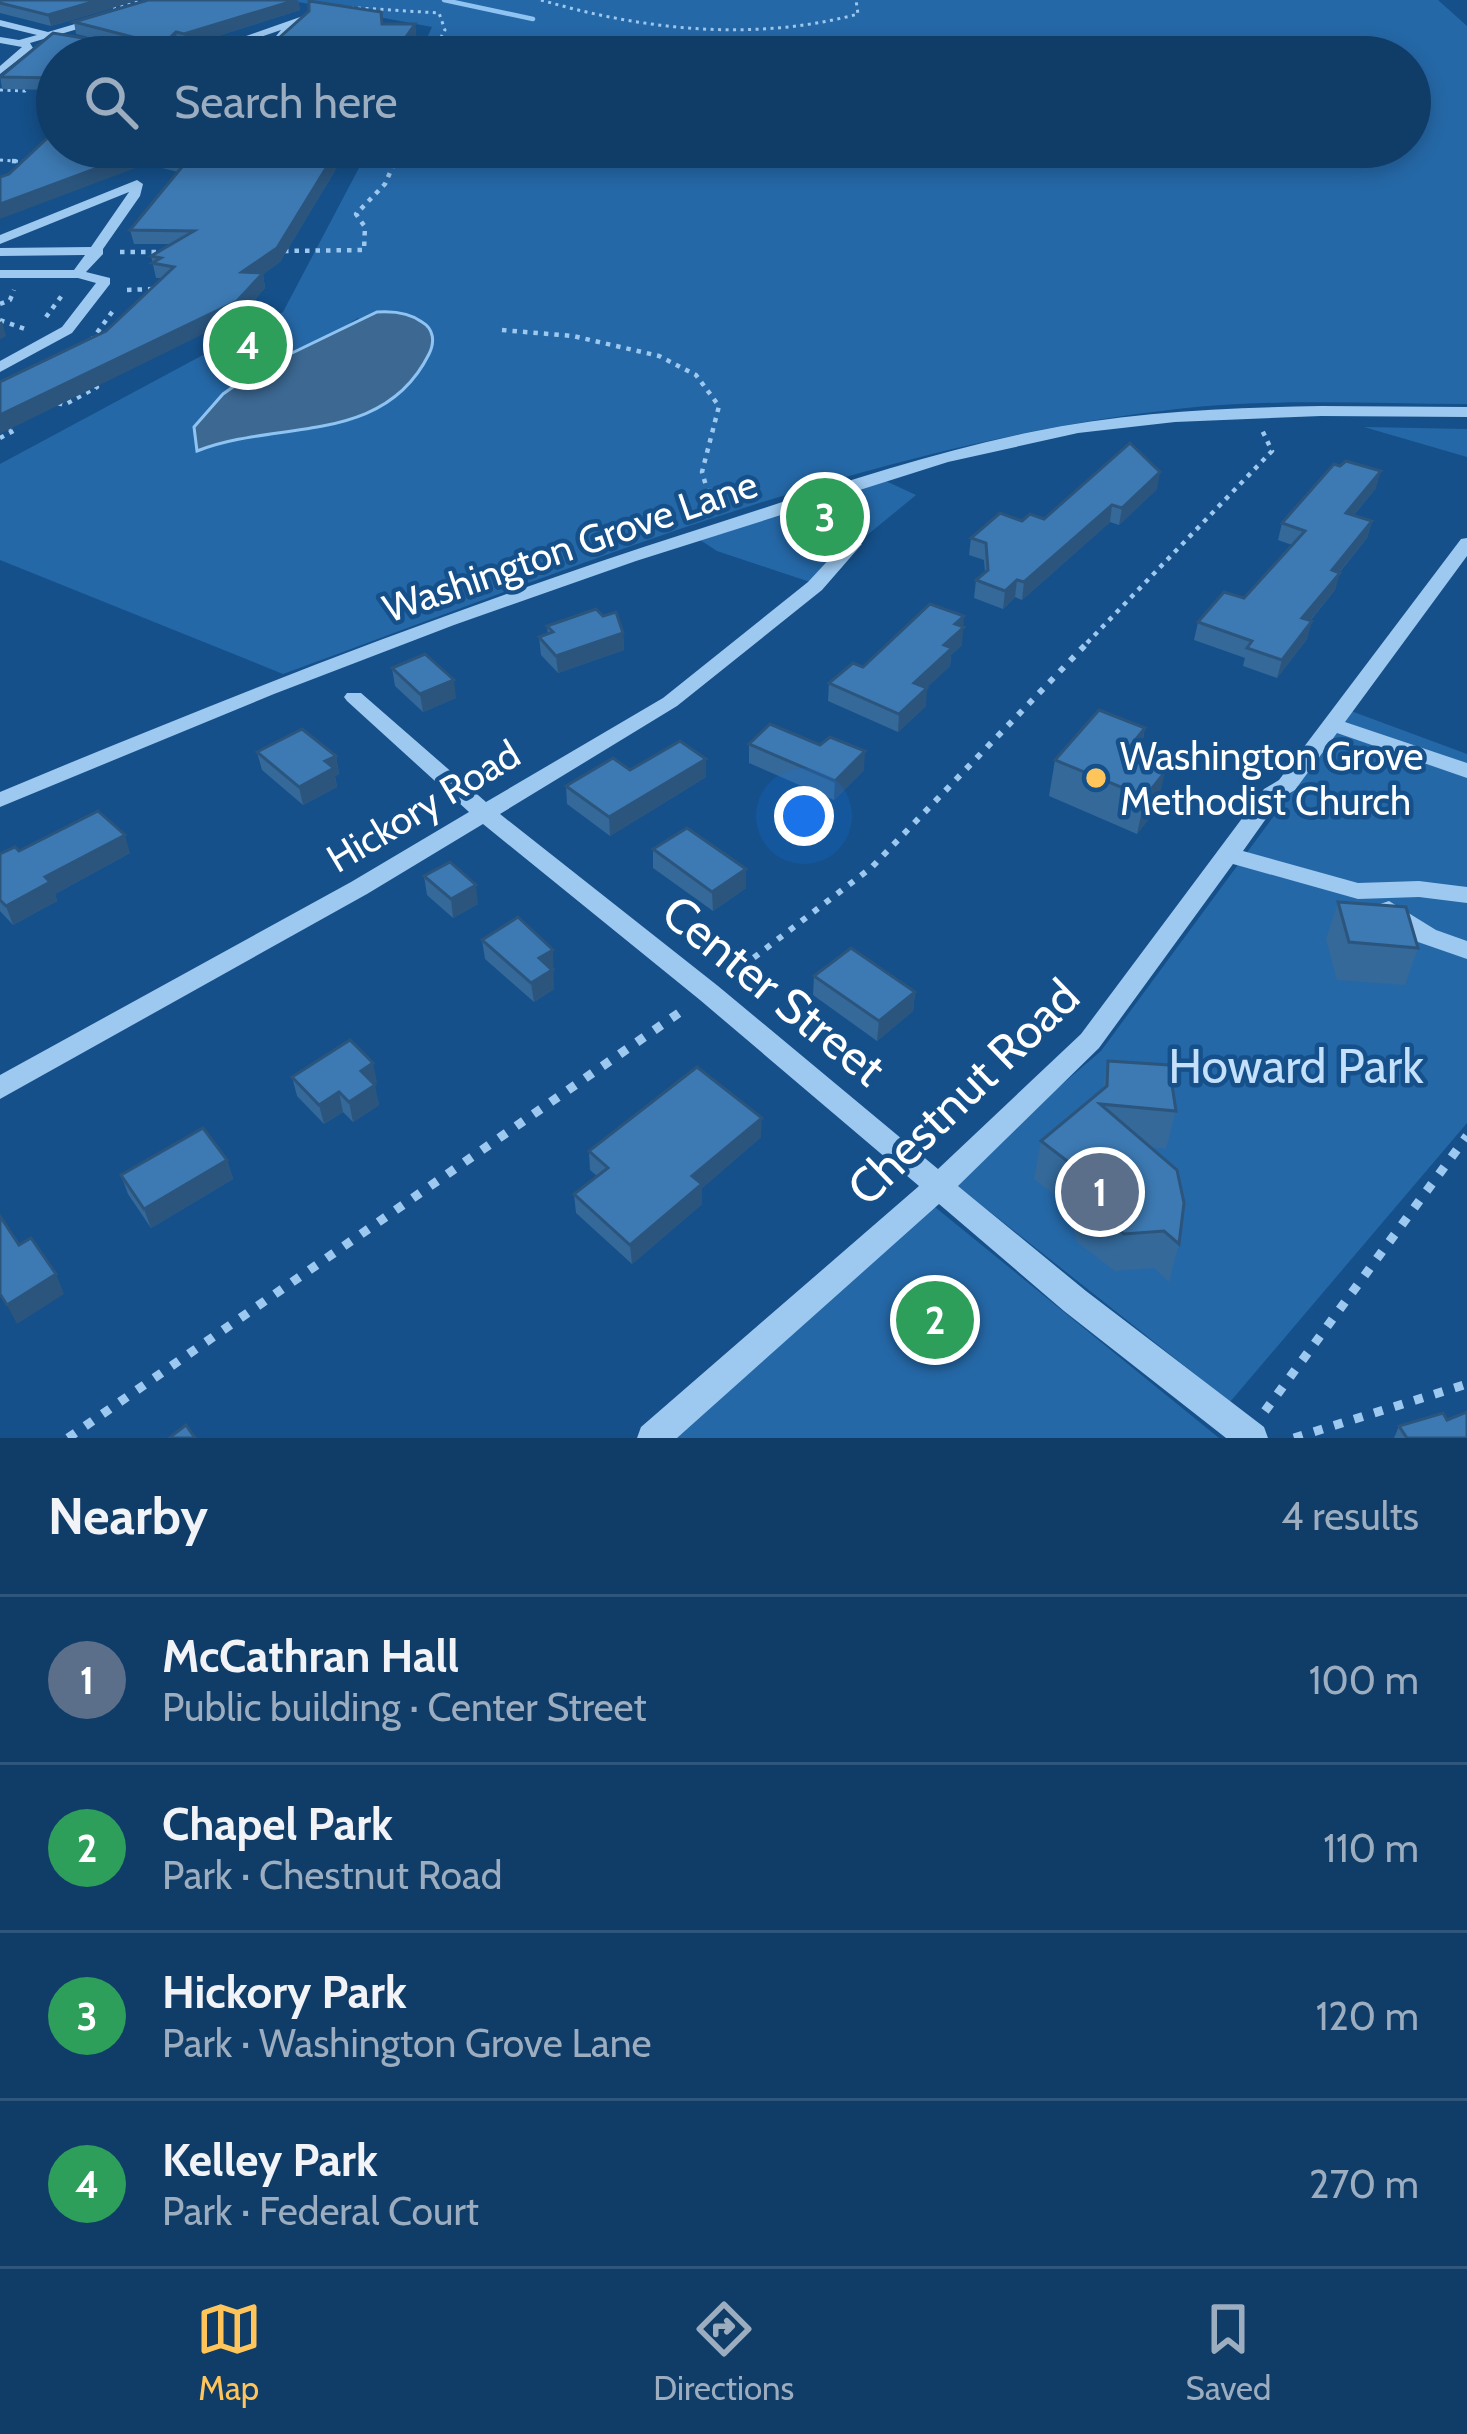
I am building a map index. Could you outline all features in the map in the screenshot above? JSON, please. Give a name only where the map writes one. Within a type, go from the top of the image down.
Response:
[{"type":"street","points":[[46,36],[107,17]]},
{"type":"street","points":[[254,36],[298,21],[284,36]]},
{"type":"street","points":[[0,22],[54,36]]},
{"type":"street","points":[[19,43],[36,39]]},
{"type":"street","points":[[0,40],[29,46],[0,71]]},
{"type":"street","points":[[0,239],[137,184],[98,251],[75,278]]},
{"type":"street","points":[[0,252],[98,251]]},
{"type":"street","points":[[0,274],[96,275],[105,281],[67,330],[0,367]]},
{"type":"street","name":"Washington Grove Lane","points":[[0,800],[321,668],[898,470],[1075,429],[1293,408],[1467,412]]},
{"type":"street","points":[[1439,412],[1467,429]]},
{"type":"street","name":"Chestnut Road","points":[[653,1438],[939,1186],[1090,1042],[1272,794],[1287,784],[1467,543]]},
{"type":"street","name":"Hickory Road","points":[[0,1088],[341,898],[670,702],[815,586],[854,544]]},
{"type":"street","name":"Center Street","points":[[354,698],[482,811],[1075,1301],[1250,1436]]},
{"type":"street","points":[[1331,724],[1467,771]]},
{"type":"street","points":[[1230,855],[1358,891],[1427,936],[1467,950]]},
{"type":"street","points":[[1358,891],[1419,889],[1467,895]]},
{"type":"path","points":[[541,0],[644,24],[756,28],[837,21],[857,14],[856,0]]},
{"type":"path","points":[[329,5],[439,13],[445,30],[442,36]]},
{"type":"path","points":[[0,91],[26,91],[32,85]]},
{"type":"path","points":[[267,251],[364,250],[365,227],[356,214],[396,168]]},
{"type":"path","points":[[284,251],[292,237]]},
{"type":"path","points":[[156,252],[165,240]]},
{"type":"path","points":[[120,252],[170,252]]},
{"type":"path","points":[[18,340],[35,332],[75,278]]},
{"type":"path","points":[[127,290],[171,288]]},
{"type":"path","points":[[1,321],[35,332]]},
{"type":"path","points":[[101,326],[121,326]]},
{"type":"path","points":[[502,330],[554,332],[674,361],[696,374],[719,406],[702,472],[720,528]]},
{"type":"path","points":[[93,338],[105,338]]},
{"type":"path","points":[[77,348],[99,352]]},
{"type":"path","points":[[44,398],[64,405],[98,387],[84,383]]},
{"type":"path","points":[[0,424],[15,430],[0,438]]},
{"type":"path","points":[[1250,1436],[1467,1136]]},
{"type":"path","points":[[1294,1438],[1467,1384]]},
{"type":"green space","points":[[288,0],[1438,0],[1467,26],[1467,404],[1285,403],[1177,409],[1061,426],[947,450],[722,515],[283,674],[0,560],[0,464],[283,312],[359,168],[1431,168],[1431,36],[428,36],[432,27]],"holes":[[[358,318],[423,366],[400,390],[361,417],[255,433],[197,450],[215,407],[229,392]]]},
{"type":"green space","points":[[1364,427],[1467,429],[1467,457]]},
{"type":"green space","points":[[877,477],[916,495],[810,582],[717,551],[697,538]]},
{"type":"green space","name":"Howard Park","points":[[1351,711],[1467,754],[1467,1123],[1230,1402],[950,1180],[1101,1051]]},
{"type":"green space","points":[[930,1203],[1219,1438],[662,1438]]},
{"type":"shaded area","points":[[377,312],[412,316],[432,336],[429,354],[409,384],[385,404],[326,425],[228,441],[197,451],[194,427],[223,394],[259,369]]},
{"type":"building","points":[[0,0],[99,0],[48,15]]},
{"type":"building","points":[[148,0],[296,0],[172,36],[129,36],[74,22]]},
{"type":"building","points":[[309,1],[381,12],[382,24],[415,24],[407,36],[281,36],[309,11]]},
{"type":"building","points":[[36,47],[36,78],[0,77]]},
{"type":"building","points":[[36,149],[36,168],[97,168],[0,204],[0,177]]},
{"type":"building","points":[[181,168],[326,168],[277,248],[242,272],[263,273],[237,301],[0,415],[0,382],[106,331],[174,267],[152,263],[161,258],[151,256],[194,231],[130,230]]},
{"type":"building","points":[[1130,443],[1160,472],[1122,508],[1112,505],[1024,582],[1017,580],[1005,591],[976,580],[988,570],[986,543],[971,538],[1000,513],[1022,521],[1030,514],[1044,519]]},
{"type":"building","points":[[1346,461],[1381,471],[1346,513],[1372,521],[1332,570],[1340,573],[1302,618],[1312,621],[1282,660],[1247,648],[1252,641],[1198,622],[1224,592],[1244,598],[1305,531],[1282,523],[1334,464]]},
{"type":"building","points":[[930,604],[964,616],[955,624],[964,627],[944,645],[952,648],[914,683],[927,688],[899,714],[829,683],[853,663],[863,667]]},
{"type":"building","points":[[596,609],[603,616],[616,612],[623,633],[556,656],[539,637],[553,632],[547,626]]},
{"type":"building","points":[[425,654],[454,680],[420,694],[392,668]]},
{"type":"building","points":[[1099,710],[1145,728],[1123,755],[1165,772],[1145,797],[1055,760]]},
{"type":"building","points":[[770,724],[820,745],[830,737],[865,751],[835,781],[749,744]]},
{"type":"building","points":[[302,729],[336,756],[325,761],[334,768],[299,787],[257,752]]},
{"type":"building","points":[[680,741],[706,759],[609,817],[566,786],[613,758],[630,770]]},
{"type":"building","points":[[98,811],[125,835],[45,877],[50,882],[6,906],[0,900],[0,854],[15,847],[19,851]]},
{"type":"building","points":[[687,828],[746,869],[712,892],[653,849]]},
{"type":"building","points":[[450,862],[476,885],[451,899],[424,876]]},
{"type":"building","points":[[1338,902],[1406,907],[1418,948],[1349,942]]},
{"type":"building","points":[[518,917],[553,950],[539,958],[552,970],[531,983],[482,940]]},
{"type":"building","points":[[851,948],[915,992],[879,1021],[814,976]]},
{"type":"building","points":[[350,1040],[373,1063],[361,1071],[375,1085],[349,1102],[339,1092],[319,1105],[292,1077]]},
{"type":"building","points":[[1108,1061],[1169,1065],[1176,1111],[1100,1104],[1177,1170],[1184,1203],[1179,1244],[1164,1231],[1124,1234],[1086,1204],[1075,1167],[1041,1141],[1107,1086]]},
{"type":"building","points":[[697,1067],[762,1118],[692,1176],[702,1184],[630,1245],[574,1194],[608,1168],[589,1151]]},
{"type":"building","points":[[203,1128],[227,1160],[144,1209],[121,1175]]},
{"type":"building","points":[[0,1216],[19,1245],[31,1238],[56,1274],[7,1305],[0,1294]]},
{"type":"building","points":[[1467,1412],[1467,1438],[1407,1438],[1399,1426],[1443,1413],[1447,1420]]},
{"type":"building","points":[[186,1425],[195,1438],[169,1438]]},
{"type":"waterway","points":[[444,0],[533,19]]},
{"type":"place","name":"Kelley Park","points":[[248,345]]},
{"type":"place","name":"Hickory Park","points":[[825,517]]},
{"type":"place","name":"Washington Grove Methodist Church","points":[[1096,778]]},
{"type":"place","name":"McCathran Hall","points":[[1100,1192]]},
{"type":"place","name":"Chapel Park","points":[[935,1320]]}]
